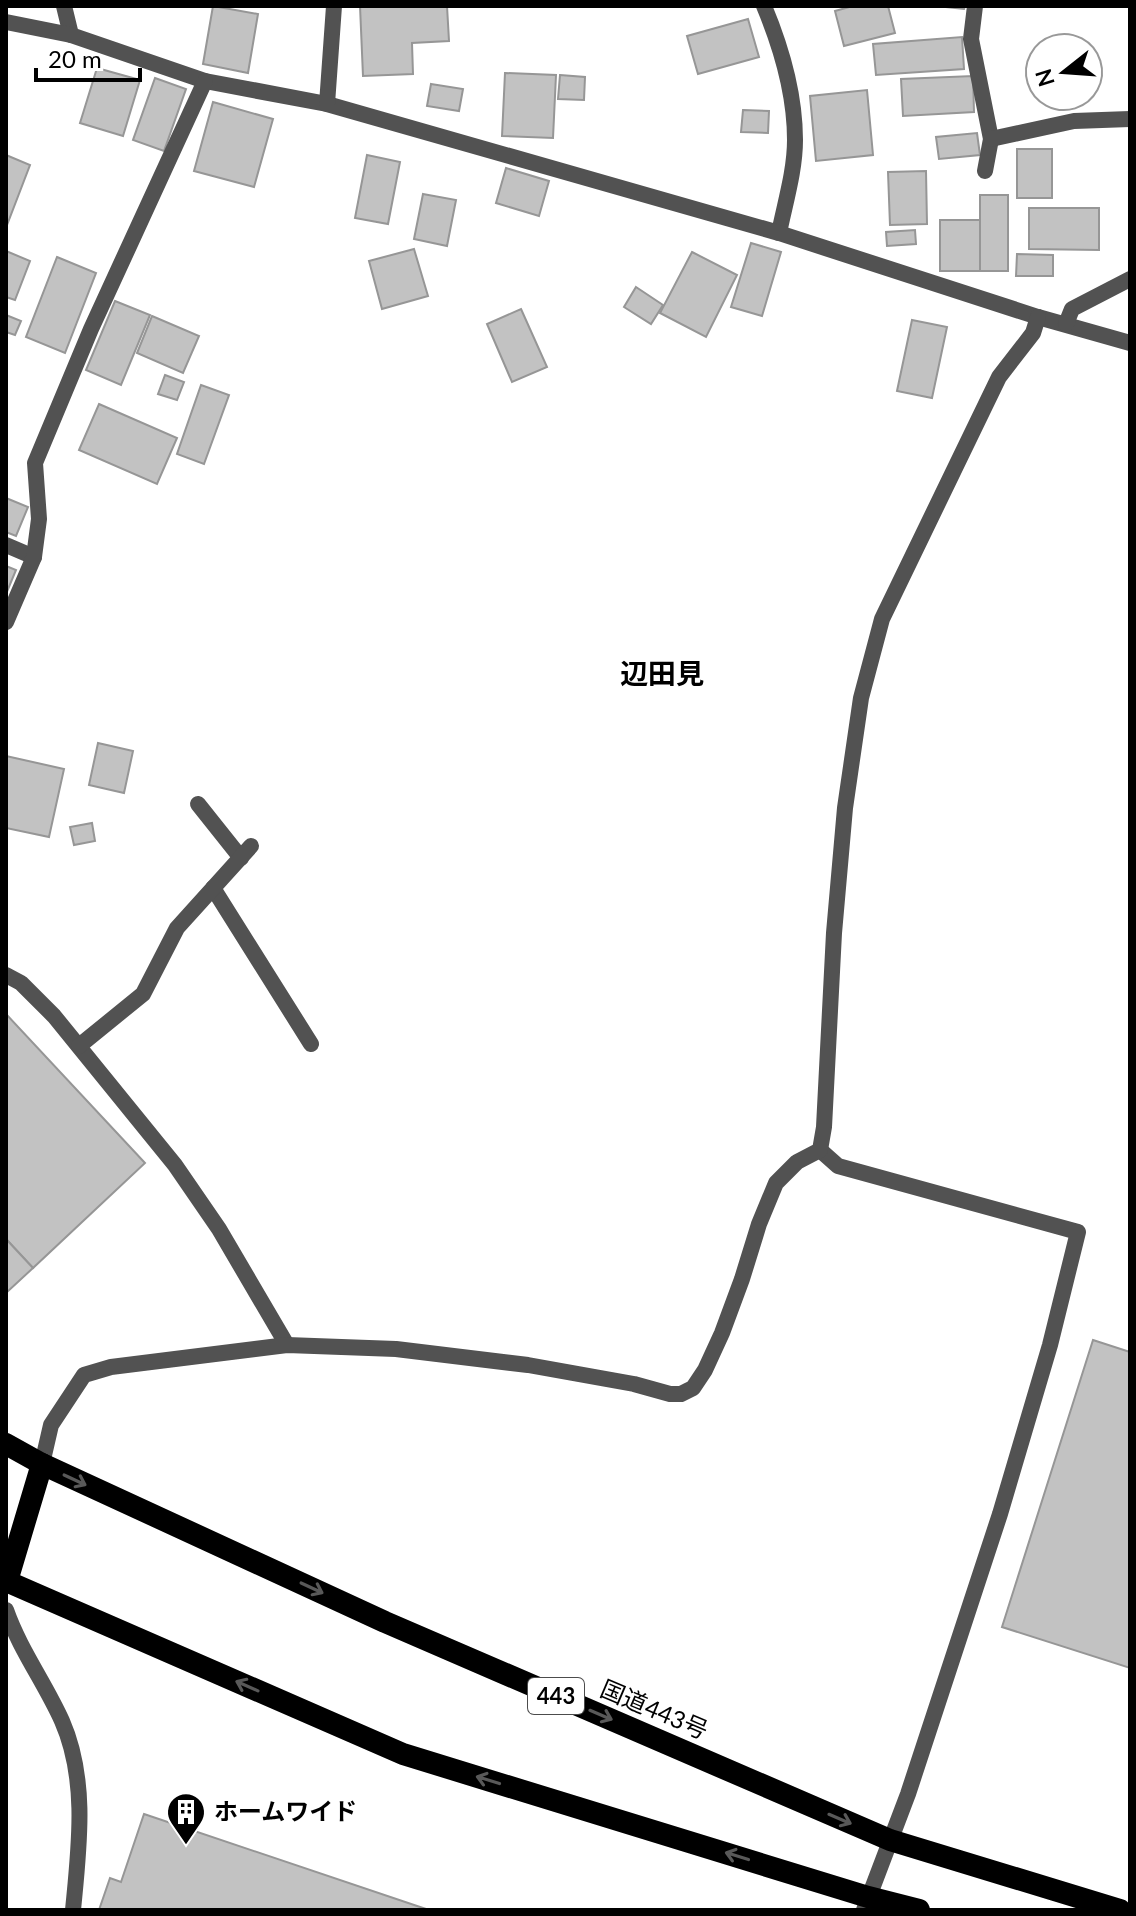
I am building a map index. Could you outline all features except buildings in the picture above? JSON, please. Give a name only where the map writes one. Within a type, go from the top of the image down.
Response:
[{"type":"highway","name":"国道443号","points":[[6,1444],[42,1464],[385,1622],[890,1840],[1120,1910]]},
{"type":"highway","points":[[42,1464],[6,1583],[403,1754],[866,1903],[919,1910]]},
{"type":"street","points":[[64,6],[71,35]]},
{"type":"street","points":[[327,104],[334,6]]},
{"type":"street","points":[[764,6],[780,44],[793,97],[795,142],[779,233]]},
{"type":"street","points":[[975,6],[971,39],[991,139],[985,171]]},
{"type":"street","points":[[6,22],[71,35],[205,81],[327,104],[779,233],[1038,317],[1130,343]]},
{"type":"street","points":[[6,622],[34,557],[39,519],[35,463],[91,329],[205,81]]},
{"type":"street","points":[[991,139],[1074,121],[1130,119]]},
{"type":"street","points":[[1066,324],[1072,309],[1130,279]]},
{"type":"street","points":[[820,1150],[845,808],[861,698],[882,619],[999,377],[1033,333],[1038,317]]},
{"type":"street","points":[[6,545],[34,557]]},
{"type":"street","points":[[79,1046],[143,994],[177,928],[246,852],[198,804]]},
{"type":"street","points":[[213,888],[311,1044]]},
{"type":"street","points":[[6,975],[21,983],[54,1016],[175,1165],[219,1229],[287,1345]]},
{"type":"street","points":[[42,1464],[51,1425],[84,1375],[111,1367],[287,1345],[396,1349],[528,1365],[681,1394],[693,1388],[710,1358],[776,1183],[797,1162],[820,1150]]},
{"type":"street","points":[[820,1150],[838,1166],[1078,1232],[1050,1345],[1000,1514],[908,1794],[866,1903]]},
{"type":"street","points":[[6,1610],[15,1636],[63,1724],[77,1772],[80,1834],[73,1910]]},
{"type":"place","name":"ホームワイド","points":[[186,1846]]},
{"type":"district","name":"辺田見","points":[[662,674]]}]
